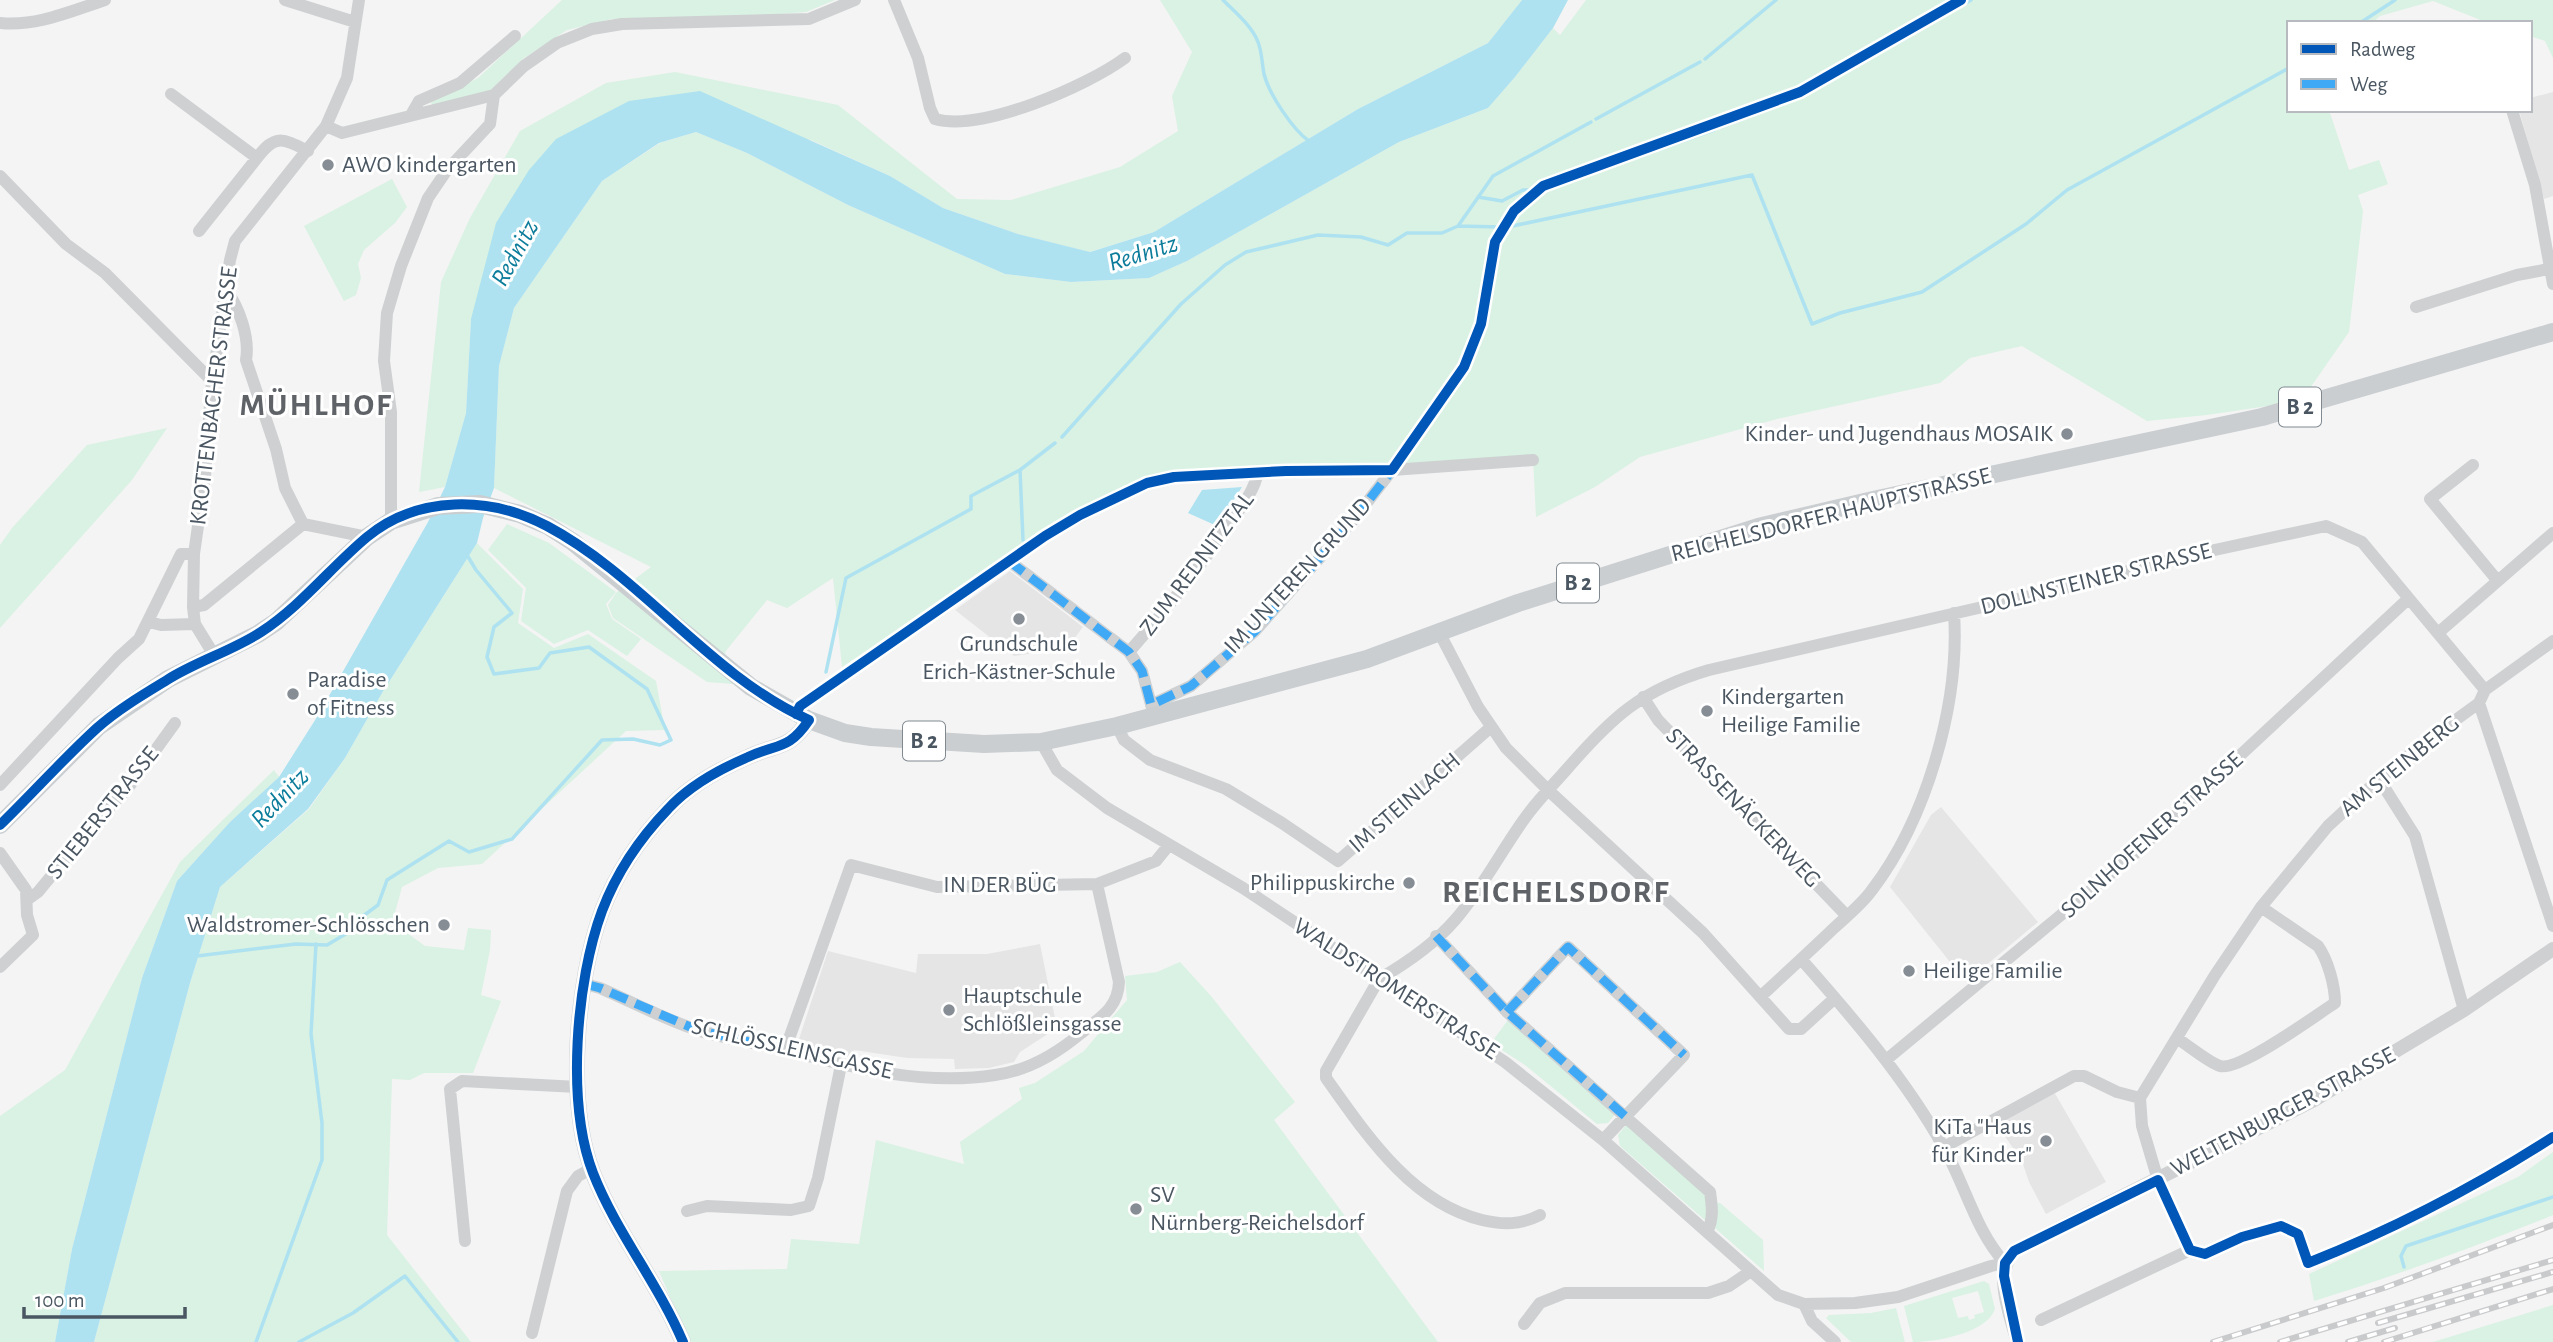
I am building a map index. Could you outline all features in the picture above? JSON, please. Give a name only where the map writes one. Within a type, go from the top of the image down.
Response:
[{"type":"main road","name":"REICHELSDORFER HAUPTSTRASSE","points":[[399,518],[449,504],[480,505],[507,510],[537,521],[559,533],[634,589],[751,687],[802,717],[834,730],[871,737],[984,744],[1041,741],[1117,726],[1153,710],[1367,659],[1601,575],[1765,526],[1873,500],[2262,417],[2553,332]]},
{"type":"main road","name":"B 2","points":[[0,825],[99,726],[168,679],[258,634],[276,622],[367,537],[399,518]]},
{"type":"main road","points":[[682,1342],[667,1307],[600,1189],[592,1169],[583,1134],[578,1087],[584,984],[597,926],[611,891],[631,855],[656,821],[686,793],[728,768],[748,757],[792,741],[802,717]]},
{"type":"street","points":[[0,23],[41,20],[105,0]]},
{"type":"street","points":[[285,0],[355,22]]},
{"type":"street","name":"KROTTENBACHER STRASSE","points":[[214,655],[195,624],[194,554],[205,477],[213,382],[235,241],[326,126],[347,78],[359,0]]},
{"type":"street","points":[[326,126],[342,133],[494,95],[524,66],[557,43],[592,29],[622,24],[809,19],[855,0]]},
{"type":"street","points":[[894,0],[918,58],[930,108],[936,119],[947,122],[999,115],[1045,100],[1109,70],[1125,58]]},
{"type":"street","points":[[411,115],[419,101],[460,83],[515,36]]},
{"type":"street","points":[[170,94],[257,158]]},
{"type":"street","points":[[399,518],[391,412],[384,361],[387,313],[401,266],[428,198],[447,170],[490,124],[494,95]]},
{"type":"street","points":[[2513,112],[2535,185],[2553,284]]},
{"type":"street","points":[[199,231],[268,144],[289,142],[308,151]]},
{"type":"street","points":[[0,176],[66,244],[105,273],[213,382]]},
{"type":"street","points":[[2416,307],[2517,275],[2549,269]]},
{"type":"street","points":[[226,289],[235,303],[249,347],[246,360],[276,449],[285,488],[303,524]]},
{"type":"street","name":"IM UNTEREN GRUND","points":[[1153,710],[1191,686],[1255,631],[1355,518],[1392,470],[1533,460]]},
{"type":"street","points":[[2473,466],[2430,499],[2497,580]]},
{"type":"street","name":"ZUM REDNITZTAL","points":[[1129,652],[1172,602],[1221,537],[1255,486],[1258,472]]},
{"type":"street","points":[[1111,500],[1080,514],[1009,561],[1129,652],[1142,671],[1153,710]]},
{"type":"street","points":[[303,524],[367,537]]},
{"type":"street","points":[[193,607],[204,605],[303,524]]},
{"type":"street","name":"DOLLNSTEINER STRASSE","points":[[1379,979],[1393,971],[1455,921],[1525,817],[1606,725],[1643,697],[1671,683],[1709,670],[2065,587],[2173,559],[2326,526],[2362,542],[2486,690]]},
{"type":"street","points":[[2438,633],[2553,533]]},
{"type":"street","points":[[0,785],[118,658],[139,639],[181,554],[194,554]]},
{"type":"street","name":"SOLNHOFENER STRASSE","points":[[1886,1060],[2132,856],[2408,599]]},
{"type":"street","points":[[1760,997],[1847,916],[1871,891],[1891,862],[1922,797],[1948,712],[1954,669],[1954,613]]},
{"type":"street","points":[[149,622],[162,625],[195,624]]},
{"type":"street","points":[[1439,632],[1491,727],[1506,748],[1679,910],[1789,1029],[1801,1029],[1835,998]]},
{"type":"street","name":"AM STEINBERG","points":[[2140,1098],[2215,975],[2261,907],[2328,826],[2379,779],[2479,703],[2486,690],[2553,641]]},
{"type":"street","points":[[802,717],[800,706],[885,648]]},
{"type":"street","name":"STRASSENÄCKERWEG","points":[[1643,697],[1658,720],[1847,916]]},
{"type":"street","points":[[2479,703],[2553,926]]},
{"type":"street","name":"STIEBERSTRASSE","points":[[27,900],[38,892],[96,822],[128,789],[175,723]]},
{"type":"street","name":"IM STEINLACH","points":[[1117,726],[1124,740],[1150,760],[1226,789],[1282,822],[1338,861],[1491,727]]},
{"type":"street","name":"WALDSTROMERSTRASSE","points":[[1041,741],[1057,770],[1108,808],[1243,888],[1505,1062],[1604,1140],[1778,1295],[1804,1304],[1854,1303],[1898,1297],[2005,1263]]},
{"type":"street","points":[[2379,779],[2415,836],[2464,1010]]},
{"type":"street","name":"IN DER BÜG","points":[[785,1050],[851,865],[937,887],[1097,884],[1156,860],[1169,845]]},
{"type":"street","name":"STIEBERSTRASSE","points":[[0,853],[26,890],[27,915],[33,935],[0,967]]},
{"type":"street","name":"SCHLÖSSLEINSGASSE","points":[[584,984],[600,988],[697,1030],[841,1065],[899,1076],[961,1078],[996,1075],[1048,1057],[1110,1010],[1118,996],[1119,982],[1097,884]]},
{"type":"street","points":[[2178,1039],[2220,1066],[2229,1066],[2266,1049],[2335,1003],[2335,993],[2323,953],[2318,946],[2261,907]]},
{"type":"street","name":"WALDSTROMERSTRASSE","points":[[1436,936],[1507,1012],[1710,1192],[1712,1208],[1707,1231]]},
{"type":"street","points":[[1507,1012],[1568,947],[1684,1055],[1604,1140]]},
{"type":"street","name":"WELTENBURGER STRASSE","points":[[2005,1263],[2014,1251],[2314,1100],[2464,1010],[2553,949]]},
{"type":"street","points":[[1801,959],[1886,1060],[1944,1147],[1986,1238],[2005,1263],[2004,1276],[2018,1342]]},
{"type":"street","points":[[1379,979],[1329,1062],[1326,1078],[1362,1129],[1405,1176],[1434,1199],[1463,1214],[1490,1222],[1517,1223],[1540,1215]]},
{"type":"street","points":[[687,1211],[707,1206],[791,1210],[809,1206],[818,1178],[841,1065]]},
{"type":"street","points":[[1944,1147],[2074,1076],[2084,1076],[2117,1092],[2140,1098],[2142,1126],[2158,1180],[2190,1250]]},
{"type":"street","points":[[465,1241],[450,1089],[462,1081],[578,1087]]},
{"type":"street","points":[[532,1333],[568,1191],[578,1177],[592,1169]]},
{"type":"street","points":[[2041,1320],[2190,1250],[2205,1254],[2242,1237],[2281,1226]]},
{"type":"street","points":[[1524,1324],[1540,1303],[1564,1293],[1708,1293],[1729,1286],[1751,1271]]},
{"type":"street","points":[[1804,1304],[1812,1321],[1835,1342]]},
{"type":"shaded area","points":[[2553,92],[2553,196],[2544,199],[2520,112],[2532,112],[2532,97]]},
{"type":"shaded area","name":"Grundschule Erich-Kästner-Schule","points":[[1010,571],[1083,627],[1067,648],[1014,656],[955,610]]},
{"type":"shaded area","points":[[1941,807],[2038,922],[1966,982],[1890,887],[1931,815]]},
{"type":"shaded area","name":"Hauptschule Schlößleinsgasse","points":[[1040,944],[1057,1028],[1020,1052],[1014,1062],[989,1068],[955,1069],[954,1059],[907,1058],[854,1050],[852,1058],[802,1045],[799,1039],[828,951],[916,973],[918,954],[987,954]]},
{"type":"shaded area","name":"KiTa \"Haus für Kinder\"","points":[[2053,1090],[2106,1182],[2046,1214],[2029,1182],[2022,1161],[1995,1122]]},
{"type":"green space","points":[[562,0],[835,0],[806,12],[612,19],[567,30],[524,58],[491,90],[432,107],[431,102],[478,78]]},
{"type":"green space","points":[[1160,0],[1522,0],[1488,43],[1358,109],[1154,232],[1089,252],[1018,234],[943,208],[890,176],[811,140],[629,101],[471,319],[466,413],[445,487],[419,492],[441,282],[470,218],[520,131],[606,83],[675,72],[838,105],[957,199],[1011,200],[1120,167],[1178,131],[1172,96],[1192,52]]},
{"type":"green space","points":[[1586,0],[2553,0],[2553,58],[2545,41],[2532,37],[2532,21],[2483,21],[2433,1],[2380,16],[2374,21],[2287,21],[2287,112],[2330,112],[2349,170],[2379,160],[2388,184],[2358,195],[2363,211],[2349,332],[2301,401],[2147,421],[2022,346],[1970,358],[1940,383],[1777,419],[1640,457],[1595,487],[1536,517],[1533,458],[1170,475],[1110,496],[842,667],[833,578],[787,608],[767,600],[725,652],[734,684],[707,682],[613,618],[608,605],[616,593],[651,567],[494,488],[499,366],[514,308],[602,181],[660,143],[696,132],[747,153],[848,205],[1005,274],[1071,282],[1149,278],[1187,261],[1399,142],[1488,108],[1553,28],[1560,35]]},
{"type":"green space","points":[[392,179],[407,207],[395,223],[364,250],[358,264],[361,278],[356,295],[344,301],[304,226]]},
{"type":"green space","points":[[167,428],[132,480],[0,628],[0,545],[12,528],[87,445]]},
{"type":"green space","points":[[507,524],[549,543],[616,592],[606,604],[612,619],[641,639],[627,656],[588,630],[554,644],[521,621],[526,588],[488,550]]},
{"type":"green space","points":[[477,543],[523,589],[518,623],[554,648],[588,634],[656,681],[665,730],[626,731],[482,864],[438,868],[402,887],[391,927],[400,928],[425,946],[464,950],[468,928],[491,930],[481,995],[501,1001],[473,1073],[424,1073],[410,1080],[392,1079],[387,1235],[471,1342],[94,1342],[190,983],[220,887],[309,809],[345,758],[382,693]]},
{"type":"green space","points":[[274,770],[279,777],[230,822],[177,881],[142,978],[72,1249],[55,1342],[0,1342],[0,1116],[65,1070],[180,862]]},
{"type":"green space","name":"SV Nürnberg-Reichelsdorf","points":[[1180,962],[1211,996],[1295,1102],[1274,1120],[1438,1342],[681,1342],[679,1318],[659,1271],[787,1269],[791,1239],[859,1244],[876,1140],[964,1164],[960,1142],[1022,1099],[1019,1088],[1035,1083],[1084,1051],[1127,1000],[1125,976],[1157,972]]},
{"type":"green space","points":[[1508,1020],[1616,1113],[1608,1123],[1597,1124],[1525,1065],[1491,1043]]},
{"type":"green space","points":[[1628,1123],[1706,1193],[1706,1221],[1620,1146],[1618,1135]]},
{"type":"green space","points":[[2553,1152],[2553,1215],[2434,1261],[2314,1301],[2309,1274],[2518,1177]]},
{"type":"green space","points":[[1717,1203],[1763,1240],[1764,1271],[1715,1228]]},
{"type":"green space","points":[[1984,1281],[1989,1284],[1995,1309],[1990,1317],[1972,1330],[1947,1338],[1913,1342],[1904,1306]],"holes":[[[1978,1291],[1984,1312],[1969,1320],[1968,1316],[1958,1318],[1952,1298]]]},
{"type":"green space","points":[[2553,1305],[2553,1342],[2433,1342]]},
{"type":"green space","points":[[1896,1308],[1905,1342],[1851,1342],[1826,1318],[1829,1315],[1871,1313]]},
{"type":"water","name":"Rednitz","points":[[1522,0],[1568,0],[1553,28],[1488,108],[1399,142],[1187,261],[1149,278],[1071,282],[1005,274],[848,205],[747,153],[696,132],[659,143],[602,181],[514,308],[499,366],[494,488],[477,543],[382,693],[345,758],[308,809],[220,887],[190,983],[94,1342],[55,1342],[72,1249],[142,978],[177,881],[230,822],[279,777],[317,717],[428,522],[445,487],[466,413],[471,319],[496,223],[529,170],[556,139],[629,101],[700,91],[890,176],[943,208],[1018,234],[1090,252],[1154,232],[1358,109],[1488,43]]},
{"type":"water","points":[[1242,487],[1217,526],[1188,513],[1202,490]]},
{"type":"waterway","points":[[1223,0],[1252,30],[1260,50],[1264,74],[1276,101],[1309,141]]},
{"type":"waterway","points":[[1705,59],[1776,0]]},
{"type":"waterway","points":[[1917,31],[1971,0]]},
{"type":"waterway","points":[[2363,21],[2395,0]]},
{"type":"waterway","points":[[1798,97],[1908,37]]},
{"type":"waterway","points":[[1596,119],[1700,62]]},
{"type":"waterway","points":[[1508,227],[1752,175],[1812,324],[1840,313],[1922,292],[2026,224],[2067,190],[2287,69]]},
{"type":"waterway","points":[[1721,127],[1791,100]]},
{"type":"waterway","points":[[1458,226],[1493,176],[1591,122]]},
{"type":"waterway","points":[[1541,191],[1714,130]]},
{"type":"waterway","points":[[1478,197],[1502,201],[1523,190],[1534,190]]},
{"type":"waterway","points":[[1062,437],[1181,304],[1225,265],[1246,252],[1318,235],[1361,237],[1388,245],[1407,233],[1442,233],[1458,226],[1500,227]]},
{"type":"waterway","points":[[826,672],[846,578],[971,509],[971,496],[1020,470],[1055,443]]},
{"type":"waterway","points":[[1020,470],[1023,540]]},
{"type":"waterway","points":[[197,956],[296,944],[327,945],[349,932],[359,919],[378,905],[387,880],[449,841],[469,852],[512,839],[602,740],[633,739],[660,745],[671,740],[647,689],[589,647],[550,653],[539,668],[494,674],[487,657],[494,627],[512,613],[467,555]]},
{"type":"waterway","points":[[256,1342],[322,1160],[322,1123],[311,1034],[316,944]]},
{"type":"waterway","points":[[2404,1267],[2401,1256],[2406,1246],[2553,1197]]},
{"type":"waterway","points":[[299,1342],[353,1313],[405,1276],[458,1342]]},
{"type":"railway","points":[[2213,1342],[2384,1288],[2553,1225]]},
{"type":"railway","points":[[2280,1342],[2553,1260]]},
{"type":"railway","points":[[2378,1323],[2553,1272]]},
{"type":"railway","points":[[2384,1342],[2553,1289]]},
{"type":"railway","points":[[2348,1342],[2395,1328]]},
{"type":"marked path","points":[[1009,561],[1129,652],[1142,671],[1151,705],[1191,686],[1255,631],[1355,518],[1393,469]]},
{"type":"marked path","points":[[1436,936],[1507,1012],[1625,1116]]},
{"type":"marked path","points":[[1507,1012],[1568,947],[1684,1055]]},
{"type":"marked path","points":[[585,984],[697,1030],[785,1050]]},
{"type":"cycle path","points":[[796,714],[800,706],[1045,536],[1080,515],[1147,483],[1174,477],[1286,471],[1392,470],[1464,367],[1481,324],[1495,242],[1514,211],[1543,186],[1800,92],[1961,0]]},
{"type":"cycle path","points":[[0,825],[84,740],[113,715],[178,673],[238,645],[276,622],[367,537],[387,523],[431,507],[478,505],[525,516],[582,547],[739,678],[773,701],[809,720],[788,742],[737,762],[695,786],[658,820],[630,857],[614,884],[593,939],[586,972],[581,1006],[577,1078],[585,1145],[602,1195],[662,1299],[683,1342]]},
{"type":"cycle path","points":[[2018,1342],[2004,1276],[2005,1263],[2014,1251],[2158,1180],[2190,1250],[2205,1254],[2242,1237],[2281,1226],[2298,1234],[2308,1263],[2434,1206],[2553,1137]]},
{"type":"place","name":"AWO kindergarten","points":[[328,165]]},
{"type":"place","name":"Kinder- und Jugendhaus MOSAIK","points":[[2067,434]]},
{"type":"place","name":"Grundschule Erich-Kästner-Schule","points":[[1019,619]]},
{"type":"place","name":"Paradise of Fitness","points":[[293,694]]},
{"type":"place","name":"Kindergarten Heilige Familie","points":[[1707,711]]},
{"type":"place","name":"Philippuskirche","points":[[1409,883]]},
{"type":"place","name":"Waldstromer-Schlösschen","points":[[444,925]]},
{"type":"place","name":"Heilige Familie","points":[[1909,971]]},
{"type":"place","name":"Hauptschule Schlößleinsgasse","points":[[949,1010]]},
{"type":"place","name":"KiTa \"Haus für Kinder\"","points":[[2046,1141]]},
{"type":"place","name":"SV Nürnberg-Reichelsdorf","points":[[1136,1209]]},
{"type":"district","name":"MÜHLHOF","points":[[316,405]]},
{"type":"district","name":"REICHELSDORF","points":[[1556,892]]}]
